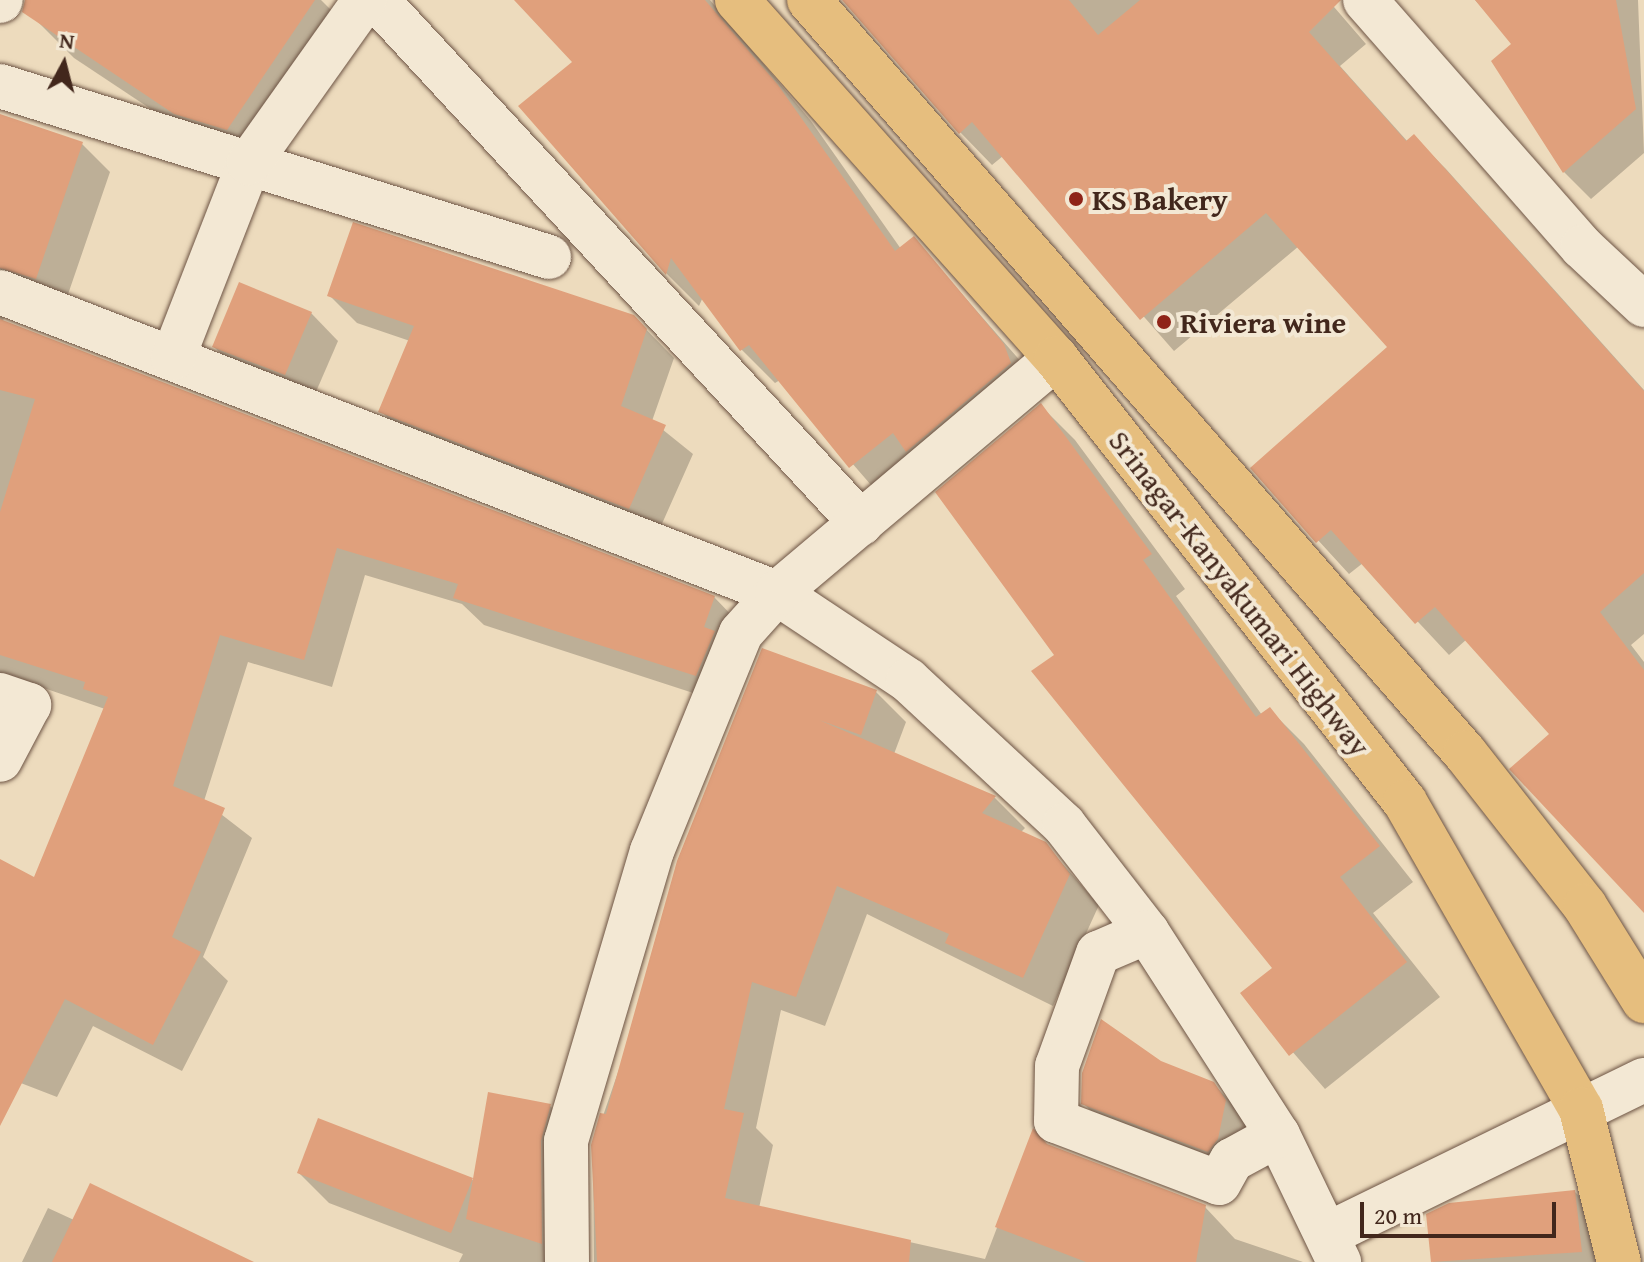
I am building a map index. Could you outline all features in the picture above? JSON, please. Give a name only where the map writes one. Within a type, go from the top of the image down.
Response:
[{"type":"highway","name":"Srinagar-Kanyakumari Highway","points":[[737,0],[1056,358],[1405,802],[1581,1109],[1619,1262]]},
{"type":"highway","name":"Srinagar-Kanyakumari Highway","points":[[809,0],[1465,753],[1585,906],[1644,1001]]},
{"type":"street","points":[[173,358],[249,163],[365,0]]},
{"type":"street","points":[[377,0],[861,523]]},
{"type":"street","points":[[1365,0],[1582,247],[1644,305]]},
{"type":"street","points":[[0,86],[549,257]]},
{"type":"street","points":[[0,292],[777,593],[908,680],[1064,825],[1147,932],[1278,1135],[1334,1247],[1581,1109],[1644,1080]]},
{"type":"street","points":[[567,1262],[566,1141],[652,851],[741,633],[777,593],[1056,358]]},
{"type":"street","points":[[0,695],[29,705],[0,760]]},
{"type":"street","points":[[1147,932],[1098,953],[1057,1066],[1056,1121],[1219,1183],[1232,1160],[1278,1135]]},
{"type":"building","points":[[25,0],[315,0],[227,130],[174,114],[22,12]]},
{"type":"building","points":[[514,0],[705,0],[778,85],[895,251],[914,236],[1004,344],[1011,363],[906,452],[893,433],[849,468],[749,345],[740,351],[671,258],[666,275],[518,106],[572,62]]},
{"type":"building","points":[[842,0],[1069,0],[1098,35],[1140,0],[1341,0],[1309,32],[1406,141],[1414,134],[1644,391],[1644,573],[1600,612],[1644,670],[1644,913],[1509,769],[1549,734],[1435,607],[1415,624],[1331,530],[1316,543],[1250,468],[1387,347],[1266,213],[1140,320],[972,122],[959,134]]},
{"type":"building","points":[[1475,0],[1616,0],[1636,109],[1563,173],[1491,61],[1511,44]]},
{"type":"building","points":[[0,114],[83,142],[36,279],[0,268]]},
{"type":"building","points":[[353,222],[634,315],[647,329],[621,406],[666,425],[629,509],[378,412],[414,326],[327,296]]},
{"type":"building","points":[[239,282],[312,312],[285,375],[212,347]]},
{"type":"building","points":[[0,319],[715,596],[704,627],[715,631],[696,676],[453,598],[458,584],[337,548],[304,660],[220,635],[173,786],[225,808],[172,937],[201,952],[153,1045],[65,999],[0,1126],[0,859],[34,877],[108,697],[83,689],[85,682],[0,655],[0,512],[35,399],[0,390]]},
{"type":"building","points":[[1041,403],[1152,554],[1143,560],[1256,717],[1270,707],[1380,846],[1340,877],[1407,962],[1289,1056],[1240,993],[1272,968],[1031,671],[1054,655],[935,492]]},
{"type":"building","points":[[762,648],[877,690],[861,735],[819,720],[996,796],[982,813],[1046,842],[1070,874],[1023,978],[945,943],[949,934],[837,886],[796,997],[752,982],[724,1109],[744,1113],[725,1198],[911,1240],[909,1262],[597,1262],[591,1145],[600,1113],[606,1114],[677,861]]},
{"type":"building","points":[[1101,1019],[1161,1061],[1214,1082],[1226,1100],[1218,1139],[1208,1152],[1081,1104],[1082,1073]]},
{"type":"building","points":[[488,1092],[551,1104],[541,1141],[542,1244],[466,1219]]},
{"type":"building","points":[[318,1118],[473,1178],[451,1233],[297,1173]]},
{"type":"building","points":[[1033,1128],[1047,1144],[1206,1205],[1196,1262],[1086,1262],[995,1227]]},
{"type":"building","points":[[90,1183],[254,1262],[52,1262]]},
{"type":"building","points":[[1575,1190],[1582,1252],[1431,1262],[1426,1214],[1449,1203]]},
{"type":"place","name":"KS Bakery","points":[[1076,199]]},
{"type":"place","name":"Riviera wine","points":[[1164,322]]}]
